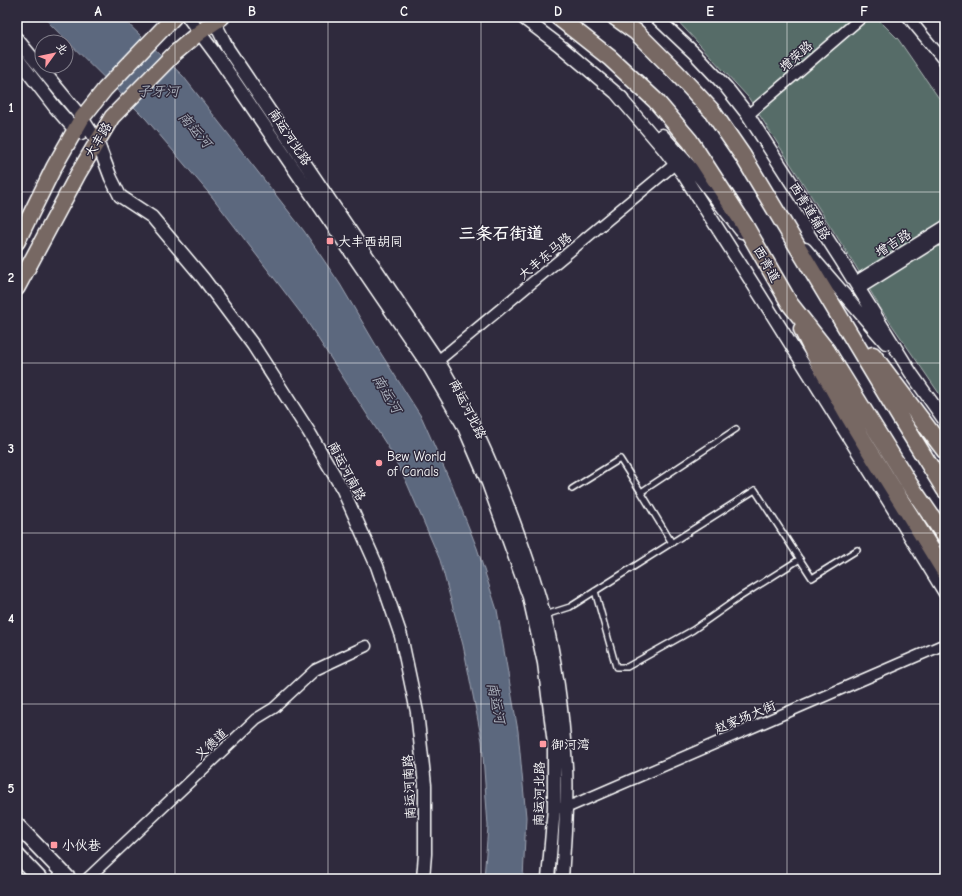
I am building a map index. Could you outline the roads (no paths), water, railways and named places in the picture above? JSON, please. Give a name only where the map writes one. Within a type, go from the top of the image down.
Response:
[{"type":"highway","name":"西青道","points":[[558,17],[610,58],[656,101],[690,141],[744,224],[790,304],[827,351],[910,485],[945,536]]},
{"type":"highway","points":[[615,17],[636,32],[712,111],[743,156],[787,227],[945,490]]},
{"type":"highway","points":[[826,292],[945,451]]},
{"type":"highway","points":[[790,304],[819,365],[871,454],[945,572]]},
{"type":"main road","name":"大丰路","points":[[17,242],[54,167],[78,124],[105,89],[174,17]]},
{"type":"main road","name":"大丰路","points":[[17,288],[96,141],[112,117],[121,106],[175,53],[216,19]]},
{"type":"main road","points":[[17,825],[69,879]]},
{"type":"main road","points":[[17,855],[40,879]]},
{"type":"street","name":"南运河北路","points":[[188,17],[218,56],[434,364]]},
{"type":"street","points":[[522,17],[560,45],[644,117],[667,140],[697,174],[766,263]]},
{"type":"street","name":"西青道辅路","points":[[656,17],[694,53],[748,115],[911,373],[945,421]]},
{"type":"street","name":"增荣路","points":[[748,115],[862,17]]},
{"type":"street","points":[[908,17],[945,62]]},
{"type":"street","name":"南运河北路","points":[[216,19],[228,49],[434,364],[485,476],[514,551],[529,597],[540,617],[560,808],[562,879]]},
{"type":"street","points":[[17,39],[78,124]]},
{"type":"street","points":[[17,58],[54,106],[78,124],[96,141]]},
{"type":"street","points":[[616,93],[675,164],[760,295],[945,593]]},
{"type":"street","name":"南运河南路","points":[[96,141],[120,196],[152,217],[203,278],[253,345],[309,432],[343,490],[377,566],[401,636],[417,712],[425,785],[425,854],[423,879]]},
{"type":"street","name":"大丰东马路","points":[[434,364],[675,164]]},
{"type":"street","name":"增吉路","points":[[857,286],[945,226]]},
{"type":"street","points":[[787,227],[911,373]]},
{"type":"street","name":"增吉路","points":[[857,286],[945,235]]},
{"type":"street","name":"赵家场大街","points":[[560,808],[945,644]]},
{"type":"street","name":"义德道","points":[[87,879],[256,719],[274,708],[315,670],[366,646]]},
{"type":"street","name":"南运河北路","points":[[548,879],[560,808]]},
{"type":"lane","points":[[641,492],[736,429]]},
{"type":"lane","points":[[572,488],[620,459],[672,543]]},
{"type":"lane","points":[[540,617],[570,607],[755,490],[812,578],[857,550]]},
{"type":"lane","points":[[595,592],[616,667],[627,667],[693,630],[740,597],[800,560]]},
{"type":"water","name":"子牙河","points":[[43,17],[121,17],[183,76],[304,231],[340,284],[380,352],[422,418],[453,488],[477,548],[497,610],[518,731],[526,817],[523,879],[484,879],[488,826],[482,741],[463,645],[440,560],[406,481],[388,447],[306,320],[213,198],[146,119],[74,48],[74,34],[60,34]]},
{"type":"place","name":"大丰西胡同","points":[[330,241]]},
{"type":"place","name":"Bew World of Canals","points":[[379,463]]},
{"type":"place","name":"御河湾","points":[[543,744]]},
{"type":"place","name":"小伙巷","points":[[54,845]]},
{"type":"district","name":"三条石街道","points":[[501,233]]},
{"type":"water label","name":"南运河","points":[[195,130]]},
{"type":"water label","name":"南运河","points":[[387,394]]},
{"type":"water label","name":"南运河","points":[[496,703]]}]
